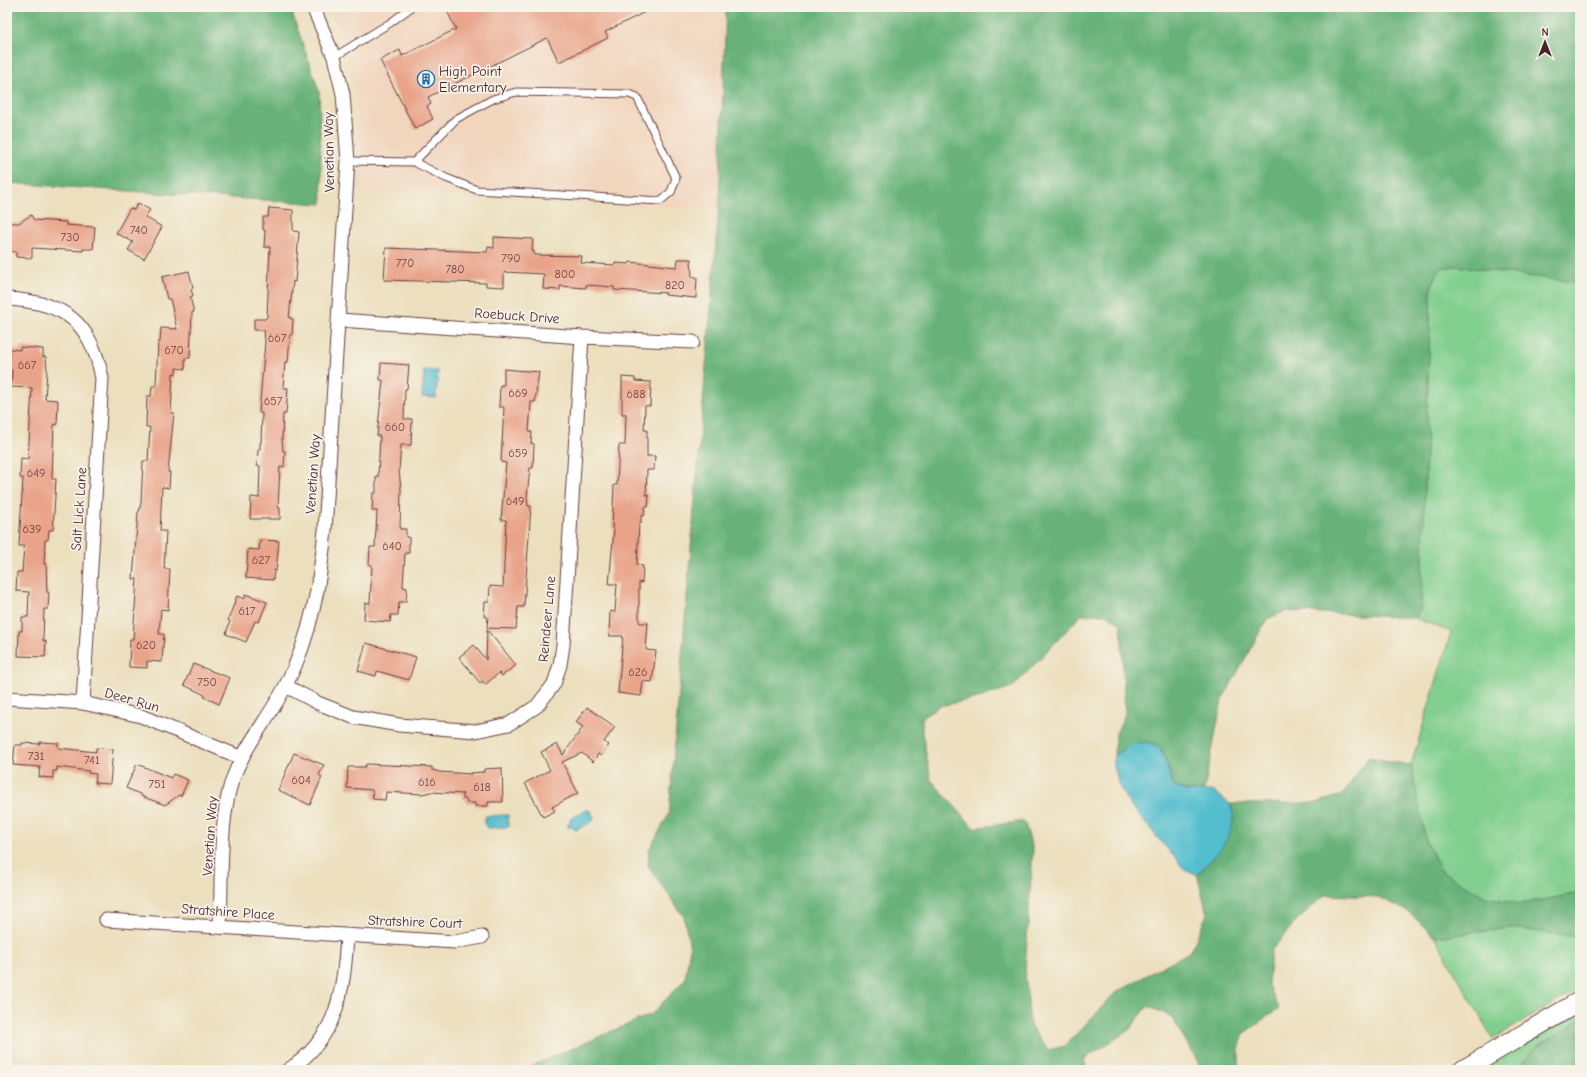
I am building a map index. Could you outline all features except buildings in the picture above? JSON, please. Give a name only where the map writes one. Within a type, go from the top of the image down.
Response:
[{"type":"main road","points":[[1463,1070],[1580,1001]]},
{"type":"street","name":"Venetian Way","points":[[220,927],[224,823],[230,790],[242,758],[254,735],[286,686],[301,653],[313,614],[321,573],[339,320],[348,161],[343,94],[334,57],[313,7]]},
{"type":"street","name":"Salt Lick Lane","points":[[7,299],[31,300],[57,309],[79,324],[91,341],[98,359],[102,378],[83,703]]},
{"type":"street","name":"Roebuck Drive","points":[[339,320],[582,337],[693,342]]},
{"type":"street","name":"Reindeer Lane","points":[[286,686],[318,703],[353,717],[399,725],[476,730],[509,724],[537,706],[554,684],[560,665],[563,645],[582,337]]},
{"type":"street","name":"Deer Run","points":[[7,698],[83,703],[141,716],[242,758]]},
{"type":"street","name":"Stratshire Place","points":[[106,920],[347,936]]},
{"type":"street","name":"Stratshire Court","points":[[347,936],[454,942],[482,937]]},
{"type":"street","points":[[288,1070],[301,1062],[323,1037],[337,1007],[345,977],[347,936]]},
{"type":"lane","points":[[334,57],[390,23],[409,9],[409,7]]},
{"type":"lane","points":[[348,161],[414,162],[446,178],[477,190],[589,198],[660,201],[671,192],[676,178],[637,97],[629,94],[516,92],[493,99],[456,119],[414,162]]},
{"type":"shaded area","points":[[328,7],[726,7],[719,209],[356,190],[358,136],[356,97],[339,29]]},
{"type":"green space","points":[[7,7],[290,7],[319,91],[322,204],[7,183]]},
{"type":"green space","points":[[726,7],[1580,7],[1580,283],[1457,266],[1440,268],[1431,288],[1421,609],[1415,618],[1286,611],[1267,619],[1222,700],[1204,791],[1186,791],[1174,787],[1162,751],[1151,743],[1144,743],[1129,747],[1114,755],[1115,736],[1125,714],[1121,624],[1106,614],[1081,615],[1014,686],[979,698],[939,706],[922,718],[922,733],[931,780],[974,828],[1024,821],[1033,850],[1025,971],[1030,1026],[1048,1050],[1065,1046],[1116,992],[1191,951],[1207,914],[1197,874],[1213,859],[1234,819],[1230,804],[1316,803],[1342,795],[1368,758],[1411,765],[1426,842],[1443,873],[1486,897],[1521,904],[1580,893],[1580,937],[1511,928],[1435,937],[1407,911],[1379,897],[1325,895],[1297,920],[1271,951],[1268,985],[1279,1008],[1244,1033],[1239,1050],[1239,1070],[1200,1070],[1199,1064],[1172,1017],[1148,1006],[1129,1030],[1084,1059],[1087,1070],[522,1070],[652,1014],[685,979],[690,948],[684,917],[648,866],[649,850],[669,814],[719,209]]},
{"type":"green space","points":[[1457,266],[1580,283],[1580,893],[1521,904],[1486,897],[1443,873],[1426,842],[1411,765],[1451,632],[1415,618],[1421,609],[1431,288],[1440,268]]},
{"type":"green space","points":[[1511,928],[1580,937],[1580,988],[1493,1039],[1435,937]]},
{"type":"green space","points":[[1580,1008],[1580,1020],[1536,1047],[1522,1064],[1523,1070],[1477,1070]]},
{"type":"green space","points":[[1580,1020],[1580,1070],[1523,1070],[1521,1064],[1536,1047]]},
{"type":"water","points":[[424,370],[438,371],[436,398],[422,397]]},
{"type":"water","points":[[1145,742],[1156,745],[1163,754],[1174,787],[1186,791],[1213,791],[1230,804],[1233,817],[1229,835],[1220,850],[1197,874],[1186,871],[1130,805],[1119,786],[1114,765],[1114,755],[1134,744]]},
{"type":"water","points":[[587,810],[591,811],[594,817],[593,821],[576,830],[571,827],[569,828],[567,825],[569,824],[570,819]]},
{"type":"water","points":[[508,815],[509,827],[487,828],[484,823],[486,816]]},
{"type":"place","name":"High Point Elementary","points":[[426,79]]}]
